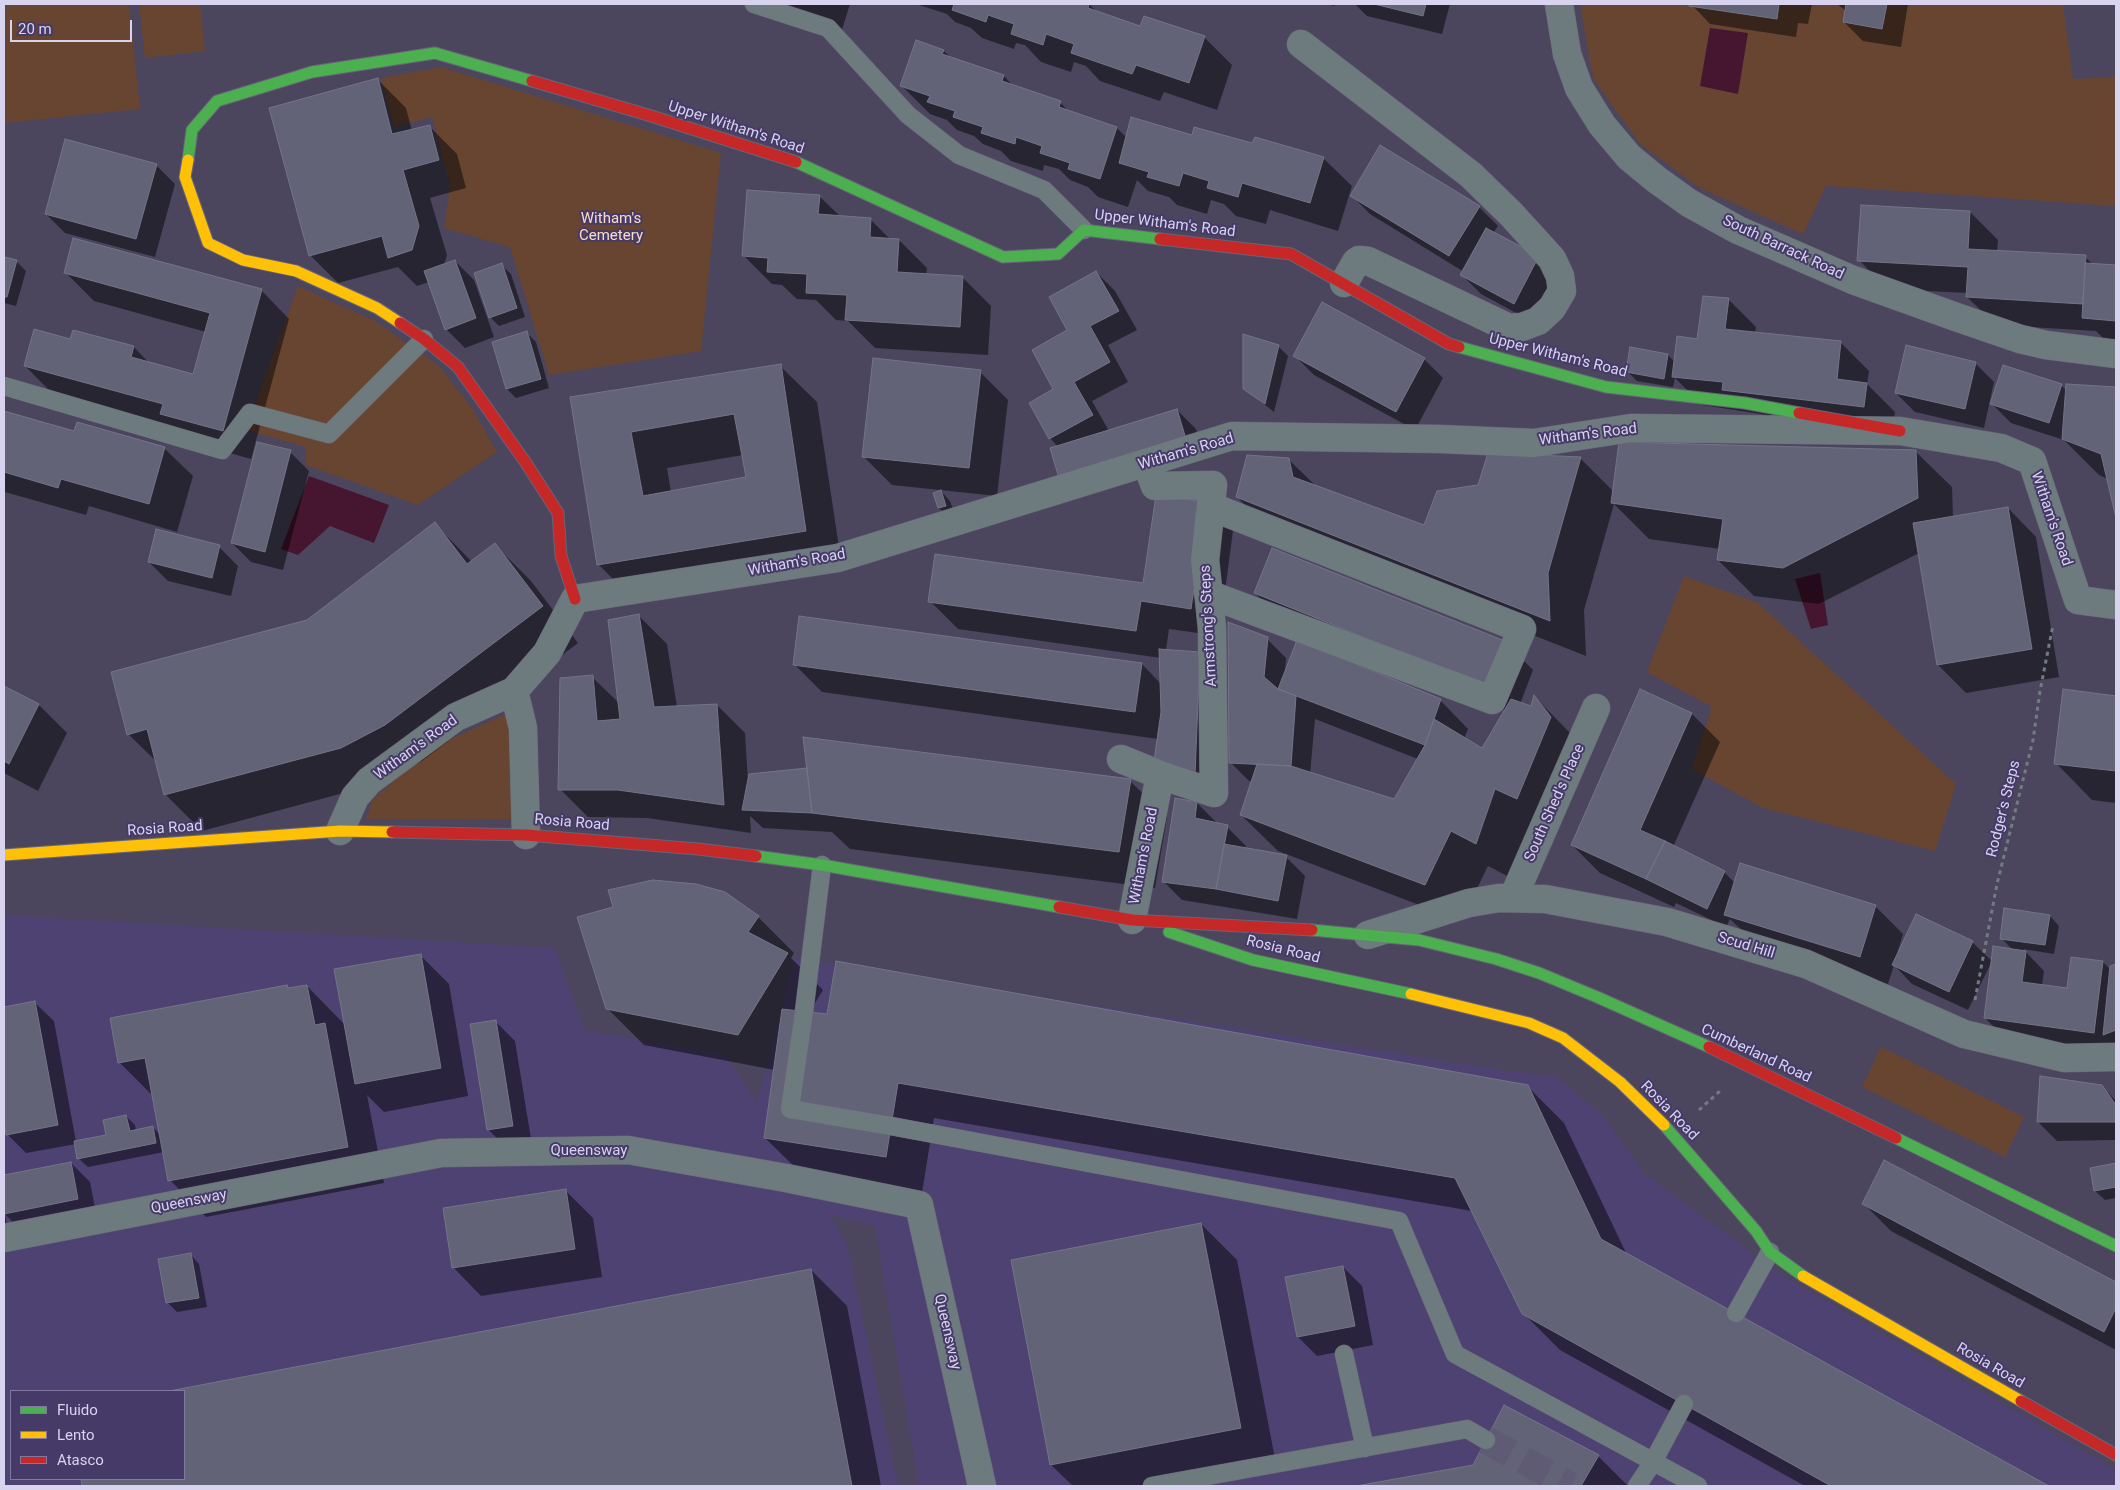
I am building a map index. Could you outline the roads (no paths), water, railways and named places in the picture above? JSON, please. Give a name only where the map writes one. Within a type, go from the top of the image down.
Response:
[{"type":"main road","name":"Upper Witham's Road","points":[[575,599],[561,556],[558,513],[526,463],[458,367],[424,339],[377,308],[296,271],[243,260],[208,243],[185,176],[192,130],[217,101],[312,72],[436,53],[648,115],[801,164],[941,230],[1003,256],[1058,254],[1084,230],[1291,254],[1449,344],[1606,386],[1745,403],[1900,432]]},
{"type":"main road","name":"Rosia Road","points":[[4,856],[340,831],[526,835],[698,849],[822,865],[1132,920],[1297,929],[1368,936]]},
{"type":"main road","name":"Rosia Road","points":[[1132,920],[1253,960],[1455,1004],[1529,1023],[1554,1033],[1571,1043],[1620,1082],[1672,1135],[1756,1231],[1770,1252],[1808,1280],[2116,1455]]},
{"type":"main road","name":"Cumberland Road","points":[[1368,936],[1419,940],[1473,952],[1522,967],[1597,997],[1748,1065],[2116,1246]]},
{"type":"street","name":"South Barrack Road","points":[[1559,4],[1567,54],[1579,88],[1602,125],[1629,157],[1657,180],[1690,203],[1738,230],[1853,280],[1937,311],[2046,345],[2116,354]]},
{"type":"street","points":[[1302,44],[1471,175],[1511,214],[1552,259],[1560,276],[1562,291],[1552,308],[1538,321],[1509,328],[1368,261],[1359,260],[1356,262],[1344,283]]},
{"type":"street","name":"Witham's Road","points":[[340,831],[355,798],[369,781],[456,717],[514,691],[547,653],[575,599],[838,558],[1147,464],[1232,436],[1534,442],[1631,428],[1900,432],[2001,448],[2032,461],[2078,600],[2116,605]]},
{"type":"street","name":"Armstrong's Steps","points":[[1147,464],[1155,486],[1213,485],[1205,560],[1212,628],[1214,793],[1160,775]]},
{"type":"street","points":[[1208,594],[1492,700],[1522,629],[1212,507]]},
{"type":"street","points":[[514,691],[524,728],[526,835]]},
{"type":"street","name":"South Shed's Place","points":[[1513,898],[1596,708]]},
{"type":"street","points":[[1121,759],[1160,775]]},
{"type":"street","name":"Witham's Road","points":[[1132,920],[1160,775]]},
{"type":"street","name":"Scud Hill","points":[[1368,936],[1469,902],[1513,898],[1545,899],[1676,925],[1806,964],[1964,1034],[2064,1058],[2116,1057]]},
{"type":"street","name":"Queensway","points":[[4,1238],[441,1153],[628,1150],[919,1204],[982,1486]]},
{"type":"lane","points":[[754,4],[828,28],[908,115],[959,155],[1044,190],[1084,230]]},
{"type":"lane","points":[[4,386],[222,450],[250,413],[329,434],[424,339]]},
{"type":"lane","points":[[822,865],[790,1109],[891,1126],[1399,1221],[1455,1354],[1698,1486]]},
{"type":"lane","points":[[1736,1313],[1770,1252]]},
{"type":"lane","points":[[1344,1354],[1365,1448]]},
{"type":"lane","points":[[1637,1486],[1653,1462],[1684,1404]]},
{"type":"lane","points":[[1152,1486],[1467,1429],[1486,1440]]},
{"type":"tunnel","points":[[1486,1440],[1571,1486]]},
{"type":"park label","name":"Witham's Cemetery","points":[[611,228]]}]
